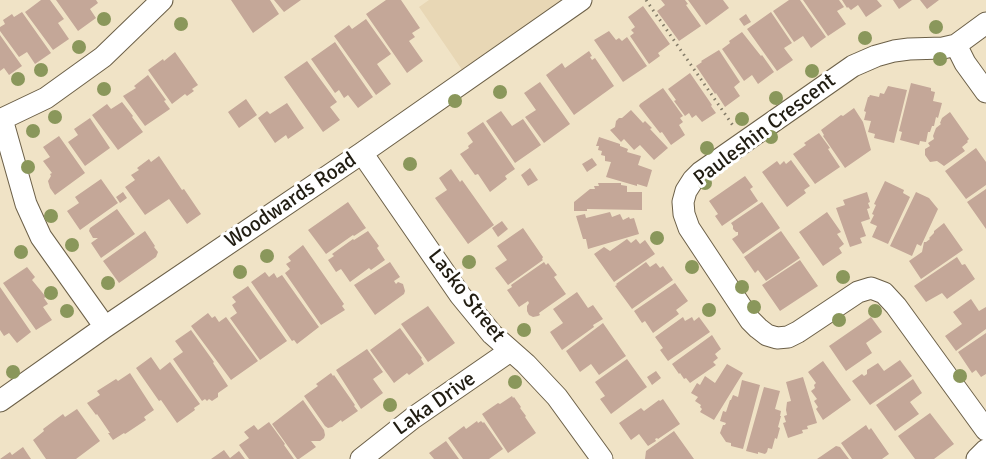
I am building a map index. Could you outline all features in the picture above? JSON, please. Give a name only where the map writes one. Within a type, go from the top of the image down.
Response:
[{"type":"street","points":[[105,327],[41,237],[26,204],[1,119],[46,98],[103,57],[162,0]]},
{"type":"street","name":"Woodwards Road","points":[[0,401],[581,0]]},
{"type":"street","points":[[986,23],[956,45],[965,63],[986,92]]},
{"type":"street","name":"Pauleshin Crescent","points":[[956,45],[894,51],[853,66],[713,164],[693,180],[686,191],[683,202],[689,228],[750,320],[767,335],[777,338],[788,337],[858,292],[871,288],[884,293],[896,306],[986,430]]},
{"type":"street","name":"Lasko Street","points":[[362,153],[460,294],[492,334],[526,364],[557,397],[602,459]]},
{"type":"street","name":"Laka Drive","points":[[361,459],[413,418],[510,351]]},
{"type":"street","points":[[977,459],[986,450]]},
{"type":"path","points":[[646,0],[744,142]]},
{"type":"shaded area","points":[[429,0],[577,0],[467,77],[419,7]]},
{"type":"building","points":[[41,0],[50,0],[64,19],[58,23],[69,39],[53,50],[25,12]]},
{"type":"building","points":[[56,0],[96,0],[98,3],[90,9],[96,18],[78,31]]},
{"type":"building","points":[[231,0],[270,0],[279,14],[253,33]]},
{"type":"building","points":[[274,0],[301,0],[284,12]]},
{"type":"building","points":[[386,0],[401,0],[420,28],[412,33],[415,37],[409,41],[423,61],[407,73],[366,14]]},
{"type":"building","points":[[661,0],[685,0],[701,26],[679,41],[657,11],[665,5]]},
{"type":"building","points":[[688,0],[723,0],[729,8],[706,25]]},
{"type":"building","points":[[789,0],[800,0],[826,37],[811,48],[803,36],[794,42],[773,11]]},
{"type":"building","points":[[803,0],[839,0],[844,7],[837,11],[846,24],[828,36]]},
{"type":"building","points":[[842,0],[877,0],[882,6],[866,17],[858,5],[851,10]]},
{"type":"building","points":[[893,0],[912,0],[899,9]]},
{"type":"building","points":[[920,0],[939,0],[927,9]]},
{"type":"building","points":[[643,6],[670,44],[649,64],[630,36],[634,33],[631,30],[635,27],[628,17]]},
{"type":"building","points":[[22,12],[51,53],[35,64],[27,52],[19,57],[0,31],[0,27],[5,24],[3,20],[12,14],[14,17]]},
{"type":"building","points":[[771,12],[792,43],[784,48],[793,60],[777,71],[747,29]]},
{"type":"building","points":[[746,14],[751,22],[744,26],[739,19]]},
{"type":"building","points":[[366,19],[391,54],[377,64],[391,84],[376,95],[334,36],[349,25],[352,29]]},
{"type":"building","points":[[609,31],[616,40],[619,38],[622,41],[627,37],[647,66],[623,82],[594,40]]},
{"type":"building","points":[[742,32],[774,72],[758,84],[752,75],[744,81],[722,49]]},
{"type":"building","points":[[0,35],[22,66],[9,75],[4,68],[0,71]]},
{"type":"building","points":[[335,42],[373,97],[358,108],[348,95],[344,98],[339,90],[335,93],[311,59]]},
{"type":"building","points":[[719,50],[740,82],[734,87],[740,96],[725,107],[696,66]]},
{"type":"building","points":[[589,51],[592,60],[595,58],[614,86],[574,115],[546,75],[562,63],[565,68]]},
{"type":"building","points":[[175,52],[198,85],[192,89],[194,91],[187,96],[185,94],[172,104],[148,70]]},
{"type":"building","points":[[307,61],[337,102],[330,107],[340,120],[323,132],[284,77]]},
{"type":"building","points":[[690,73],[716,113],[702,122],[696,115],[692,118],[689,113],[685,116],[668,89]]},
{"type":"building","points":[[148,75],[170,109],[145,126],[123,96],[136,88],[134,86]]},
{"type":"building","points":[[540,82],[570,124],[544,143],[525,117],[536,110],[524,93]]},
{"type":"building","points":[[911,83],[931,88],[931,91],[935,92],[933,101],[942,103],[938,118],[936,117],[934,126],[928,132],[926,142],[920,141],[919,145],[900,140],[902,132],[899,131]]},
{"type":"building","points":[[888,86],[907,90],[894,143],[874,138],[875,134],[868,132],[871,121],[864,120],[868,97],[870,95],[879,97],[880,93],[884,94]]},
{"type":"building","points":[[663,88],[683,116],[680,118],[683,122],[679,125],[685,135],[671,145],[639,106]]},
{"type":"building","points":[[246,99],[257,115],[239,128],[228,112]]},
{"type":"building","points":[[122,102],[143,132],[118,150],[92,115],[107,104],[111,109]]},
{"type":"building","points":[[287,103],[304,128],[288,139],[286,135],[275,143],[258,118],[267,111],[270,114]]},
{"type":"building","points":[[854,108],[863,122],[871,150],[845,168],[821,130]]},
{"type":"building","points":[[631,110],[643,123],[645,121],[652,128],[650,129],[668,148],[654,160],[640,145],[634,150],[624,139],[621,142],[610,130],[615,127],[619,118]]},
{"type":"building","points":[[501,111],[512,126],[523,119],[541,145],[515,163],[486,121]]},
{"type":"building","points":[[950,112],[969,139],[962,147],[965,151],[944,166],[937,161],[930,162],[925,155],[925,149],[934,139],[936,128],[941,124],[942,118]]},
{"type":"building","points":[[90,118],[110,148],[85,166],[68,142],[78,135],[74,129]]},
{"type":"building","points":[[483,122],[515,169],[505,176],[507,179],[490,192],[460,154],[473,142],[467,133]]},
{"type":"building","points":[[819,133],[840,167],[815,184],[793,154]]},
{"type":"building","points":[[59,136],[85,173],[55,195],[48,181],[52,173],[43,161],[50,157],[43,147]]},
{"type":"building","points":[[599,137],[620,144],[628,149],[627,152],[641,156],[638,165],[652,170],[647,187],[606,177],[611,162],[605,161],[605,156],[601,155],[602,151],[598,150],[599,146],[596,146]]},
{"type":"building","points":[[976,148],[986,162],[986,185],[966,199],[945,171]]},
{"type":"building","points":[[159,156],[201,214],[187,224],[169,199],[145,215],[125,187],[135,180],[131,175],[139,170],[137,168],[149,159],[151,162]]},
{"type":"building","points":[[592,158],[597,165],[587,172],[582,164]]},
{"type":"building","points":[[791,160],[810,186],[804,190],[806,193],[787,207],[762,172],[777,161],[780,165],[784,161],[786,164]]},
{"type":"building","points":[[530,168],[538,180],[528,186],[521,175]]},
{"type":"building","points":[[451,169],[460,182],[462,180],[494,225],[468,244],[435,198],[447,190],[439,178]]},
{"type":"building","points":[[745,176],[753,187],[750,189],[758,201],[722,226],[715,216],[718,214],[709,201]]},
{"type":"building","points":[[101,179],[118,203],[80,230],[67,211],[79,203],[75,197]]},
{"type":"building","points":[[885,181],[904,190],[903,193],[910,197],[888,244],[872,237],[877,226],[870,223],[874,215],[872,214],[876,205],[874,204]]},
{"type":"building","points":[[598,183],[621,183],[627,186],[627,192],[642,192],[642,210],[587,209],[587,211],[574,211],[574,202],[590,189],[595,189],[594,186],[599,186]]},
{"type":"building","points":[[986,189],[986,229],[967,202]]},
{"type":"building","points":[[123,192],[127,198],[120,203],[116,197]]},
{"type":"building","points":[[867,192],[870,208],[867,209],[870,219],[861,222],[866,236],[860,238],[862,243],[850,247],[836,208],[845,205],[843,200]]},
{"type":"building","points":[[916,192],[929,198],[938,209],[921,246],[917,244],[912,256],[890,246]]},
{"type":"building","points":[[348,202],[366,228],[326,254],[308,230]]},
{"type":"building","points":[[762,202],[780,228],[743,254],[732,239],[738,235],[738,232],[733,229],[731,223]]},
{"type":"building","points":[[117,209],[135,234],[101,258],[91,243],[98,238],[93,238],[89,231]]},
{"type":"building","points":[[610,212],[612,217],[620,214],[623,220],[629,217],[634,218],[639,234],[588,249],[576,216],[585,214],[586,218]]},
{"type":"building","points":[[827,212],[841,232],[837,234],[844,244],[839,248],[842,253],[823,266],[799,232]]},
{"type":"building","points":[[502,221],[508,229],[498,237],[492,228]]},
{"type":"building","points":[[944,223],[963,250],[921,279],[909,261],[922,252],[924,242],[930,239],[934,231]]},
{"type":"building","points":[[523,228],[543,260],[508,285],[495,268],[507,260],[497,246]]},
{"type":"building","points":[[145,231],[158,252],[156,257],[119,283],[103,261]]},
{"type":"building","points":[[368,231],[379,246],[377,248],[385,260],[350,282],[341,269],[336,272],[328,260],[334,256],[332,254]]},
{"type":"building","points":[[781,231],[800,258],[766,281],[758,270],[755,273],[744,257]]},
{"type":"building","points":[[627,239],[631,243],[636,239],[640,244],[645,240],[655,254],[614,282],[594,254],[604,247],[610,251]]},
{"type":"building","points":[[303,245],[344,304],[342,306],[345,310],[321,325],[285,273],[290,269],[286,264],[291,261],[288,257]]},
{"type":"building","points":[[957,257],[975,279],[947,299],[942,293],[926,302],[914,286]]},
{"type":"building","points":[[800,260],[818,286],[780,311],[762,285]]},
{"type":"building","points":[[390,262],[400,277],[394,281],[396,284],[398,282],[403,284],[405,291],[375,315],[354,285]]},
{"type":"building","points":[[544,262],[546,265],[548,263],[557,275],[554,277],[566,294],[539,313],[540,315],[533,317],[527,311],[528,301],[519,307],[507,290]]},
{"type":"building","points":[[646,262],[650,267],[656,263],[660,268],[663,266],[673,280],[632,309],[615,286]]},
{"type":"building","points":[[27,267],[35,277],[32,280],[46,297],[44,298],[48,304],[43,307],[52,320],[36,330],[3,283]]},
{"type":"building","points":[[265,272],[269,277],[274,273],[277,278],[282,275],[319,327],[297,344],[294,340],[292,341],[251,282]]},
{"type":"building","points":[[675,283],[688,301],[676,310],[679,314],[653,333],[634,311]]},
{"type":"building","points":[[248,286],[287,341],[260,360],[230,318],[237,313],[232,305],[236,302],[232,297]]},
{"type":"building","points":[[0,287],[31,332],[17,343],[9,333],[4,336],[0,330]]},
{"type":"building","points":[[577,292],[588,308],[593,305],[603,319],[562,350],[550,332],[563,323],[553,309]]},
{"type":"building","points":[[971,299],[979,311],[986,307],[986,329],[956,351],[945,336],[962,324],[953,312]]},
{"type":"building","points":[[428,306],[455,343],[428,362],[401,324]]},
{"type":"building","points":[[208,313],[212,318],[215,316],[219,322],[226,317],[258,361],[231,380],[191,326]]},
{"type":"building","points":[[683,317],[685,321],[692,317],[694,321],[699,317],[710,332],[668,361],[655,337]]},
{"type":"building","points":[[871,317],[882,332],[866,343],[872,353],[846,371],[829,346]]},
{"type":"building","points":[[603,323],[626,356],[599,375],[591,364],[580,372],[566,351]]},
{"type":"building","points":[[400,328],[424,364],[394,383],[370,350]]},
{"type":"building","points":[[191,330],[228,386],[212,401],[205,399],[202,401],[173,359],[183,352],[175,341]]},
{"type":"building","points":[[986,333],[986,374],[981,377],[976,370],[972,373],[958,352]]},
{"type":"building","points":[[712,335],[721,349],[715,354],[718,358],[713,362],[716,365],[690,383],[672,364]]},
{"type":"building","points":[[367,349],[383,372],[373,379],[383,393],[361,409],[336,370]]},
{"type":"building","points":[[151,357],[160,370],[170,362],[200,404],[177,423],[136,368]]},
{"type":"building","points":[[627,359],[647,387],[611,414],[600,399],[605,396],[595,382]]},
{"type":"building","points":[[900,360],[912,376],[870,405],[852,381],[862,374],[864,376],[867,374],[867,370],[878,363],[884,371]]},
{"type":"building","points":[[823,361],[851,400],[823,420],[816,409],[818,407],[814,401],[817,399],[811,391],[815,388],[816,383],[808,372]]},
{"type":"building","points":[[727,364],[743,373],[714,420],[700,412],[701,405],[695,401],[698,397],[691,393],[697,383],[700,385],[705,376],[715,383]]},
{"type":"building","points":[[656,371],[661,378],[652,385],[647,377]]},
{"type":"building","points":[[130,373],[154,410],[144,417],[146,420],[113,440],[97,414],[87,403],[100,395],[97,391]]},
{"type":"building","points":[[331,373],[358,411],[328,428],[304,396]]},
{"type":"building","points":[[803,377],[817,423],[807,426],[808,429],[802,430],[803,433],[788,438],[783,423],[786,422],[784,416],[787,415],[787,402],[791,401],[786,382]]},
{"type":"building","points":[[913,379],[922,393],[910,402],[919,414],[895,431],[876,405]]},
{"type":"building","points":[[742,380],[760,385],[743,449],[731,446],[731,443],[726,442],[720,433],[726,423],[720,421],[723,411],[726,412],[733,395],[738,397]]},
{"type":"building","points":[[764,387],[780,391],[775,409],[781,411],[778,427],[780,428],[772,449],[768,448],[765,454],[758,452],[758,454],[746,451]]},
{"type":"building","points":[[512,396],[536,433],[508,453],[482,414]]},
{"type":"building","points":[[663,399],[680,424],[655,439],[656,441],[648,446],[639,434],[631,440],[619,423],[641,408],[644,411]]},
{"type":"building","points":[[303,400],[324,430],[325,435],[320,441],[311,441],[316,447],[297,459],[272,424]]},
{"type":"building","points":[[77,409],[100,441],[76,459],[46,459],[33,440],[63,414],[65,417]]},
{"type":"building","points":[[930,413],[954,444],[934,459],[915,459],[898,436]]},
{"type":"building","points":[[477,421],[478,423],[484,422],[503,449],[489,459],[463,459],[448,438],[464,426],[466,429]]},
{"type":"building","points":[[269,422],[294,459],[249,459],[239,445],[249,438],[244,432],[254,425],[258,430]]},
{"type":"building","points":[[866,425],[869,430],[871,428],[889,454],[882,459],[852,459],[841,443]]},
{"type":"building","points":[[674,431],[694,459],[645,459],[646,451]]},
{"type":"building","points":[[446,441],[459,459],[434,459],[429,453]]},
{"type":"building","points":[[836,446],[840,447],[849,459],[817,459]]},
{"type":"building","points":[[23,447],[31,459],[0,459],[10,452],[12,455]]},
{"type":"building","points":[[224,450],[230,458],[239,451],[245,459],[211,459]]}]
